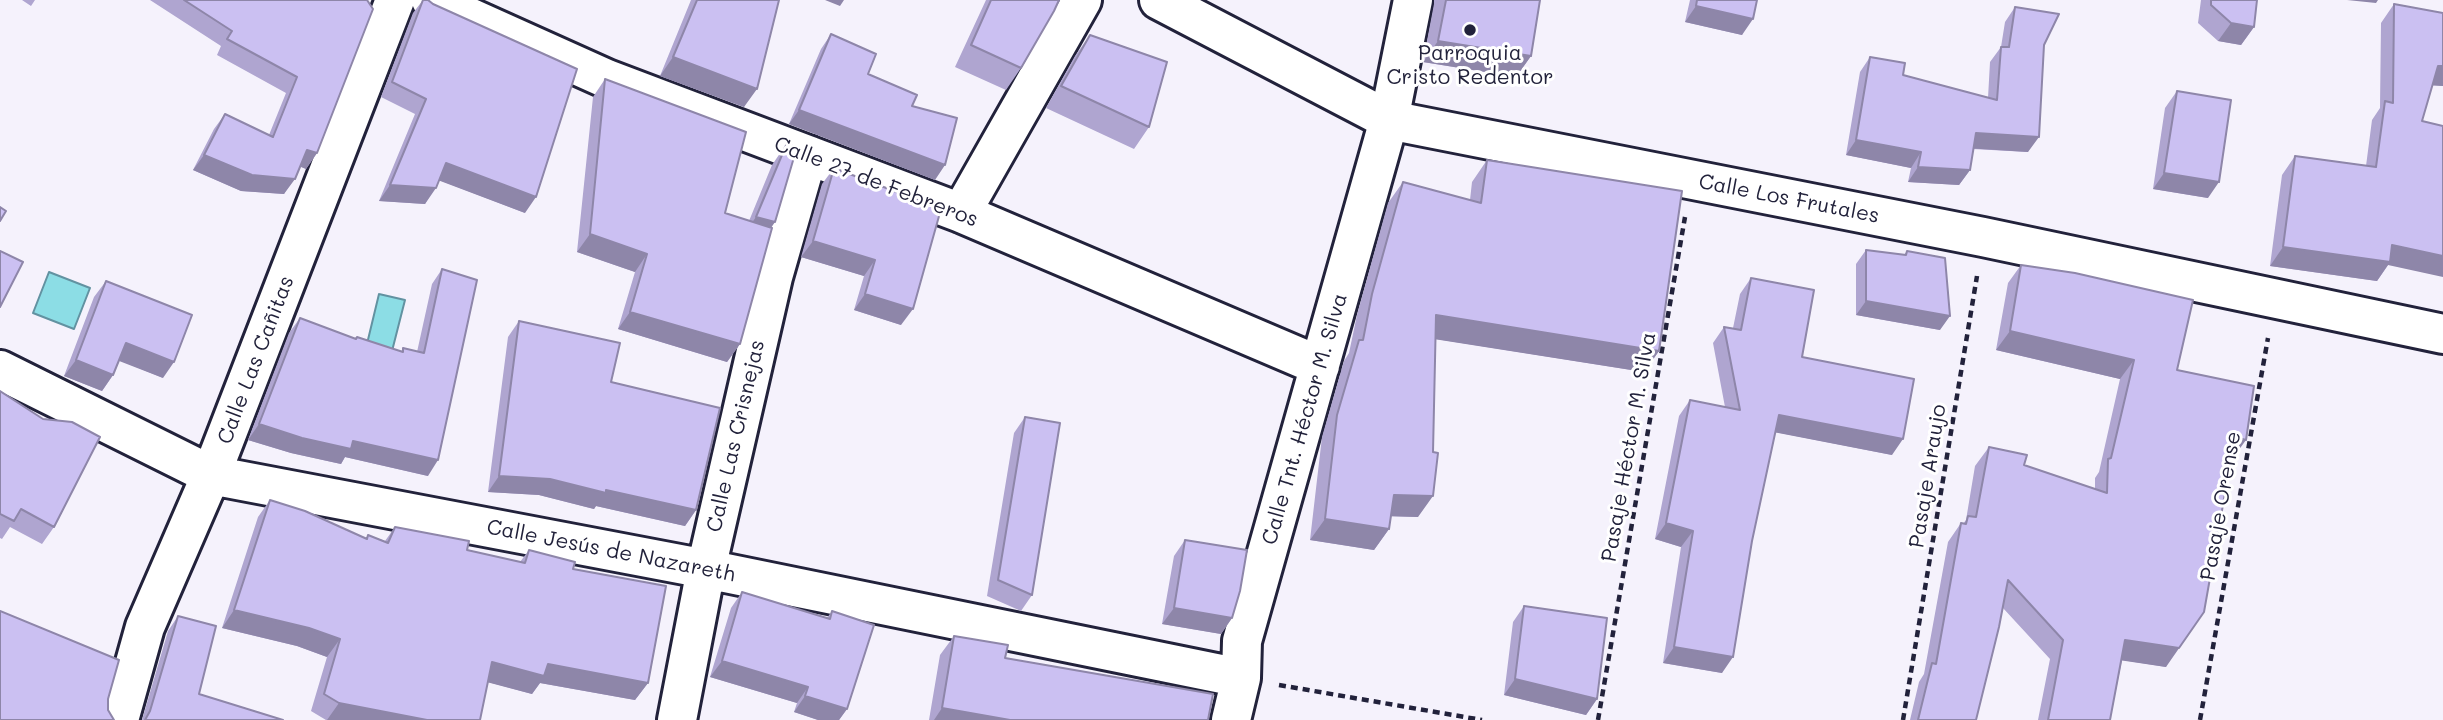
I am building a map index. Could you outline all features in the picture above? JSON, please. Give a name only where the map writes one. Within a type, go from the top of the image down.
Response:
[{"type":"street","name":"Calle Las Cañitas","points":[[119,720],[145,627],[211,475],[395,0]]},
{"type":"street","name":"Calle 27 de Febreros","points":[[431,0],[607,79],[961,213],[1320,366]]},
{"type":"street","points":[[961,213],[1082,0]]},
{"type":"street","name":"Calle Los Frutales","points":[[1159,0],[1389,120],[1983,237],[2443,334]]},
{"type":"street","name":"Calle Tnt. Héctor M. Silva","points":[[1231,720],[1241,678],[1242,642],[1389,120],[1413,0]]},
{"type":"street","name":"Calle Las Crisnejas","points":[[677,720],[706,569],[773,277],[808,155]]},
{"type":"street","name":"Calle Jesús de Nazareth","points":[[0,370],[211,475],[706,569],[1241,678]]},
{"type":"path","name":"Pasaje Héctor M. Silva","points":[[1598,720],[1691,180]]},
{"type":"path","name":"Pasaje Araujo","points":[[1903,720],[1983,237]]},
{"type":"path","name":"Pasaje Orense","points":[[2200,720],[2253,411],[2276,298]]},
{"type":"path","points":[[1241,678],[1482,720]]},
{"type":"water","points":[[49,272],[90,288],[74,329],[33,313]]},
{"type":"water","points":[[379,294],[405,300],[391,355],[366,348]]},
{"type":"building","points":[[184,0],[367,0],[373,9],[317,153],[307,150],[295,179],[252,175],[204,155],[225,114],[273,137],[297,77],[227,39],[232,31]]},
{"type":"building","points":[[423,0],[577,69],[536,197],[446,163],[436,188],[390,185],[426,99],[392,82]]},
{"type":"building","points":[[697,0],[779,0],[757,89],[673,57]]},
{"type":"building","points":[[991,0],[1059,0],[1021,68],[971,45]]},
{"type":"building","points":[[1446,0],[1540,0],[1531,56],[1438,41]]},
{"type":"building","points":[[1697,0],[1757,0],[1753,19],[1696,6]]},
{"type":"building","points":[[2211,0],[2257,0],[2254,27],[2231,23],[2211,5]]},
{"type":"building","points":[[2394,4],[2443,13],[2443,66],[2438,66],[2422,121],[2443,126],[2443,256],[2392,245],[2390,262],[2283,247],[2295,156],[2376,167],[2385,101],[2393,103]]},
{"type":"building","points":[[2015,7],[2059,14],[2044,45],[2039,137],[1976,133],[1970,170],[1918,167],[1921,152],[1856,140],[1870,57],[1905,63],[1903,75],[1997,100],[2001,47],[2009,47]]},
{"type":"building","points":[[831,34],[876,54],[868,74],[917,95],[912,106],[957,118],[945,165],[799,110]]},
{"type":"building","points":[[1090,35],[1167,62],[1149,127],[1061,86]]},
{"type":"building","points":[[605,79],[746,132],[725,213],[772,228],[740,344],[630,312],[647,254],[590,234]]},
{"type":"building","points":[[2177,91],[2231,100],[2219,182],[2164,173]]},
{"type":"building","points":[[787,143],[797,147],[775,222],[756,217]]},
{"type":"building","points":[[1487,160],[1682,191],[1659,351],[1436,315],[1433,452],[1438,453],[1433,496],[1394,495],[1389,529],[1325,519],[1337,415],[1359,340],[1363,340],[1372,294],[1403,182],[1481,203]]},
{"type":"building","points":[[834,168],[941,209],[913,309],[865,294],[875,260],[813,241]]},
{"type":"building","points":[[0,207],[6,211],[0,221]]},
{"type":"building","points":[[1866,250],[1906,255],[1907,251],[1945,258],[1950,316],[1866,301]]},
{"type":"building","points":[[0,251],[23,262],[0,307]]},
{"type":"building","points":[[2021,265],[2075,273],[2193,300],[2177,370],[2254,386],[2246,440],[2235,437],[2204,612],[2179,648],[2125,640],[2110,720],[2048,720],[2063,640],[2008,580],[1976,720],[1918,720],[1932,663],[1936,664],[1961,523],[1966,524],[1968,516],[1976,517],[1989,447],[2027,455],[2024,465],[2107,493],[2108,459],[2111,458],[2134,360],[2010,331]]},
{"type":"building","points":[[442,269],[477,280],[438,460],[353,441],[351,449],[302,438],[259,424],[300,318],[356,339],[357,337],[403,352],[403,348],[424,353]]},
{"type":"building","points":[[1751,278],[1814,290],[1802,357],[1914,379],[1903,439],[1779,415],[1752,541],[1733,657],[1674,647],[1693,531],[1666,523],[1690,400],[1740,410],[1724,327],[1741,330]]},
{"type":"building","points":[[106,281],[192,315],[174,362],[126,343],[113,375],[76,360]]},
{"type":"building","points":[[519,321],[620,343],[611,382],[720,408],[696,510],[550,479],[499,476]]},
{"type":"building","points":[[0,391],[43,419],[72,422],[100,437],[54,527],[21,509],[14,521],[0,514]]},
{"type":"building","points":[[1025,417],[1060,423],[1032,595],[998,580]]},
{"type":"building","points":[[270,500],[305,511],[367,539],[368,535],[388,543],[395,527],[469,541],[467,550],[525,563],[529,550],[575,562],[573,569],[666,586],[648,683],[548,664],[544,676],[492,662],[480,720],[427,720],[339,703],[324,694],[340,639],[309,628],[234,610]]},
{"type":"building","points":[[1185,540],[1247,550],[1232,618],[1174,608]]},
{"type":"building","points":[[742,592],[830,619],[832,611],[874,625],[847,709],[805,696],[808,687],[722,661]]},
{"type":"building","points":[[1524,606],[1607,618],[1597,699],[1515,679]]},
{"type":"building","points":[[0,611],[119,660],[108,699],[108,710],[114,720],[0,720]]},
{"type":"building","points":[[178,616],[216,626],[199,694],[283,720],[145,720]]},
{"type":"building","points":[[954,636],[1008,645],[1005,658],[1213,694],[1208,720],[1010,720],[942,708]]},
{"type":"place","name":"Parroquia Cristo Redentor","points":[[1470,30]]}]
